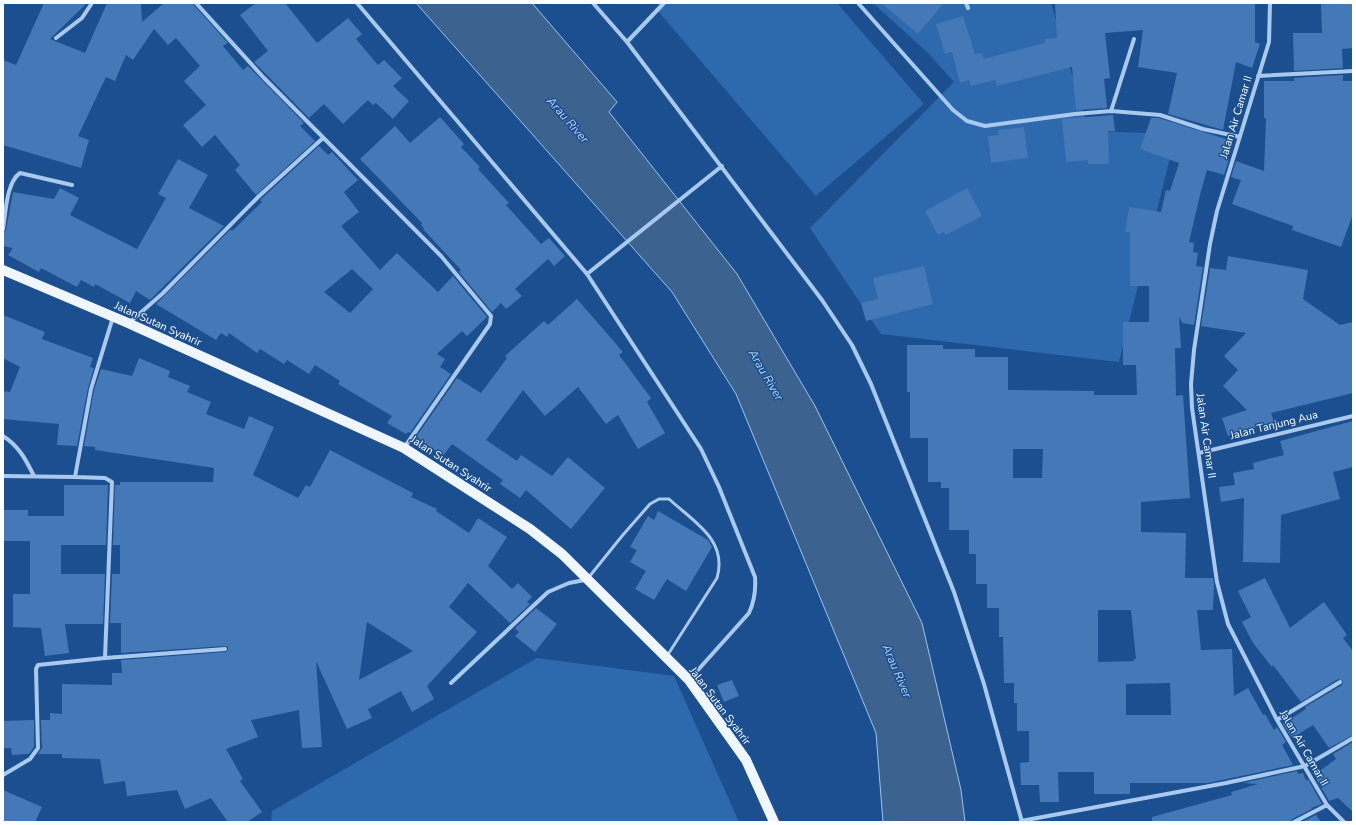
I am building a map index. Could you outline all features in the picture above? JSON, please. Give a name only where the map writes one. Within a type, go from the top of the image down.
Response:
[{"type":"main road","name":"Jalan Sutan Syahrir","points":[[3,270],[113,317],[404,448],[545,540],[588,580],[689,680],[746,760],[774,822]]},
{"type":"street","points":[[56,38],[82,18],[92,3]]},
{"type":"street","points":[[196,3],[264,78],[440,256],[491,316],[490,324],[404,448]]},
{"type":"street","points":[[357,3],[587,274],[701,449],[719,487],[755,576],[756,591],[754,602],[749,613],[689,680]]},
{"type":"street","points":[[593,3],[627,42],[722,166],[838,323],[871,384],[954,592],[984,684],[1021,821],[1226,783],[1305,766],[1353,738]]},
{"type":"street","points":[[627,42],[664,3]]},
{"type":"street","points":[[858,3],[953,110],[967,121],[985,126],[1111,111],[1160,115],[1203,129],[1240,137]]},
{"type":"street","points":[[966,3],[968,8]]},
{"type":"street","name":"Jalan Air Camar II","points":[[1270,3],[1269,42],[1213,226],[1194,350],[1191,384],[1192,408],[1217,582],[1223,611],[1234,639],[1277,720],[1327,805],[1344,822]]},
{"type":"street","points":[[1111,111],[1134,39]]},
{"type":"street","points":[[1258,76],[1353,71]]},
{"type":"street","points":[[128,324],[162,294],[258,197],[323,138]]},
{"type":"street","points":[[587,274],[722,166]]},
{"type":"street","points":[[3,229],[10,188],[14,177],[20,173],[72,185]]},
{"type":"street","points":[[75,477],[91,389],[113,317]]},
{"type":"street","name":"Jalan Tanjung Aua","points":[[1199,453],[1353,416]]},
{"type":"street","points":[[3,436],[14,442],[22,452],[34,476]]},
{"type":"street","points":[[3,476],[105,478],[112,482],[105,658]]},
{"type":"street","points":[[451,683],[548,592],[569,583],[588,580]]},
{"type":"street","points":[[3,775],[30,760],[38,748],[36,669],[38,665],[105,658],[225,649]]},
{"type":"street","points":[[1277,720],[1340,682]]},
{"type":"street","points":[[1294,822],[1327,805]]},
{"type":"lane","points":[[588,580],[622,536],[650,504],[659,499],[670,499],[711,538],[716,544],[720,556],[720,568],[717,578],[666,657]]},
{"type":"shaded area","points":[[668,3],[837,3],[924,104],[816,196],[658,11]]},
{"type":"shaded area","points":[[873,3],[1051,3],[1089,131],[1176,134],[1119,362],[881,334],[810,228],[954,82],[927,52]]},
{"type":"shaded area","points":[[537,658],[674,676],[739,822],[271,822],[272,811]]},
{"type":"water","name":"Arau River","points":[[416,3],[532,3],[617,102],[609,112],[737,274],[815,406],[922,623],[961,790],[965,822],[883,822],[876,733],[736,394],[672,292]]},
{"type":"building","points":[[44,3],[87,3],[50,39],[85,53],[107,3],[141,3],[142,22],[164,3],[192,3],[228,43],[223,46],[243,70],[248,66],[304,123],[300,126],[315,141],[256,195],[235,170],[240,165],[215,135],[202,147],[183,125],[206,105],[184,81],[200,66],[176,38],[168,45],[154,29],[133,60],[126,55],[115,81],[106,77],[78,136],[89,140],[81,168],[3,145],[3,60],[16,65]]},
{"type":"building","points":[[256,3],[285,3],[317,43],[348,18],[362,34],[356,39],[378,65],[384,60],[402,78],[393,86],[409,101],[393,119],[376,103],[373,105],[368,100],[343,124],[324,104],[309,118],[254,62],[268,51],[240,15]]},
{"type":"building","points":[[881,3],[944,3],[918,34]]},
{"type":"building","points":[[1055,3],[1255,3],[1255,42],[1260,44],[1252,68],[1236,62],[1223,130],[1168,114],[1177,73],[1138,67],[1143,30],[1105,33],[1110,78],[1104,79],[1107,108],[1076,110],[1072,67],[997,86],[995,80],[971,86],[969,80],[960,83],[952,52],[945,54],[936,24],[963,16],[975,54],[982,53],[984,59],[1045,43],[1045,39],[1057,38]]},
{"type":"building","points":[[1321,3],[1353,3],[1353,48],[1342,49],[1343,68],[1294,71],[1293,33],[1322,33]]},
{"type":"building","points":[[1343,75],[1343,81],[1353,81],[1353,214],[1341,247],[1292,230],[1293,226],[1232,204],[1241,180],[1231,177],[1236,161],[1264,171],[1266,118],[1264,118],[1264,81],[1294,81],[1294,78]]},
{"type":"building","points":[[1113,115],[1115,131],[1108,131],[1109,164],[1088,164],[1088,160],[1066,162],[1062,119]]},
{"type":"building","points":[[440,117],[464,144],[461,147],[480,167],[478,169],[509,203],[506,205],[541,244],[549,238],[565,256],[554,266],[548,259],[515,289],[522,296],[506,309],[501,303],[492,312],[459,272],[461,270],[423,229],[424,228],[421,225],[422,223],[360,159],[395,126],[410,143]]},
{"type":"building","points":[[1151,118],[1159,118],[1229,140],[1224,157],[1229,159],[1224,175],[1207,170],[1201,191],[1189,242],[1194,243],[1193,252],[1198,253],[1196,266],[1203,267],[1194,325],[1182,323],[1179,316],[1181,348],[1175,348],[1176,396],[1183,395],[1190,498],[1141,502],[1141,532],[1186,533],[1185,578],[1213,578],[1214,583],[1213,610],[1197,610],[1201,650],[1232,649],[1234,696],[1248,688],[1263,715],[1265,714],[1274,730],[1277,727],[1286,742],[1282,745],[1293,765],[1208,783],[1130,783],[1130,794],[1094,794],[1094,772],[1058,772],[1059,802],[1040,802],[1039,785],[1021,785],[1020,763],[1029,762],[1029,731],[1017,731],[1017,703],[1014,703],[1014,683],[1004,683],[1003,637],[999,637],[999,608],[987,608],[987,584],[976,584],[976,554],[969,554],[969,530],[949,530],[949,488],[941,488],[941,482],[928,482],[928,438],[910,438],[910,392],[907,392],[907,345],[943,345],[943,349],[975,349],[975,357],[1008,357],[1008,390],[1094,391],[1094,395],[1137,395],[1136,365],[1123,365],[1123,322],[1149,322],[1149,286],[1130,286],[1130,232],[1125,232],[1129,207],[1161,212],[1166,190],[1170,191],[1179,163],[1140,149]],"holes":[[[1013,449],[1043,449],[1042,478],[1013,478]],[[1098,610],[1131,610],[1136,659],[1134,659],[1134,661],[1098,662]],[[1170,683],[1171,715],[1126,715],[1126,684]]]},
{"type":"building","points":[[1024,127],[1028,158],[991,163],[988,136],[999,135],[998,130]]},
{"type":"building","points":[[319,146],[328,155],[332,152],[358,180],[344,192],[359,212],[341,226],[380,270],[397,253],[438,292],[453,276],[487,317],[467,336],[462,331],[437,354],[445,359],[440,367],[451,374],[410,433],[408,432],[406,434],[387,423],[392,416],[338,384],[340,381],[315,365],[309,374],[287,360],[284,364],[260,349],[257,353],[229,333],[227,337],[221,333],[216,340],[156,304],[230,230],[232,231],[262,202],[260,200]],"holes":[[[352,269],[373,289],[350,313],[324,292]]]},
{"type":"building","points":[[178,159],[208,175],[189,208],[224,226],[150,300],[136,291],[130,303],[95,284],[94,287],[81,280],[77,287],[41,268],[39,272],[8,255],[13,248],[3,246],[3,232],[6,230],[13,192],[54,199],[60,188],[79,198],[70,215],[137,249],[166,198],[158,194]]},
{"type":"building","points":[[967,188],[982,216],[946,235],[944,232],[938,235],[925,211]]},
{"type":"building","points":[[1228,256],[1308,270],[1303,299],[1340,325],[1353,322],[1353,393],[1271,413],[1274,422],[1228,436],[1222,418],[1247,410],[1223,386],[1238,370],[1224,356],[1246,333],[1201,326],[1210,268],[1226,270]]},
{"type":"building","points":[[924,266],[933,304],[866,321],[861,303],[878,299],[873,278]]},
{"type":"building","points":[[577,299],[623,352],[619,355],[651,398],[647,402],[665,433],[638,449],[618,415],[606,424],[578,387],[545,416],[523,390],[486,440],[517,461],[521,455],[552,476],[568,457],[605,488],[571,529],[526,490],[520,498],[500,484],[503,480],[452,444],[443,456],[416,437],[457,378],[481,393],[507,358],[505,356],[544,321],[548,325]]},
{"type":"building","points":[[3,315],[45,332],[42,339],[93,358],[90,367],[94,368],[88,388],[77,446],[57,445],[59,424],[3,419],[3,391],[10,392],[20,367],[3,358]]},
{"type":"building","points":[[139,358],[170,371],[168,377],[190,386],[187,392],[211,402],[206,414],[244,429],[249,416],[274,427],[253,475],[298,498],[306,485],[310,487],[330,450],[413,493],[411,497],[437,509],[436,511],[469,533],[478,518],[507,537],[488,566],[512,589],[518,583],[532,597],[527,602],[530,604],[510,623],[468,583],[449,607],[477,632],[427,686],[434,699],[412,712],[401,691],[368,709],[372,718],[347,729],[316,661],[322,747],[302,748],[299,710],[251,720],[258,737],[226,749],[243,779],[240,781],[262,812],[247,822],[228,822],[211,798],[185,809],[177,790],[127,796],[125,781],[104,784],[100,759],[62,758],[62,754],[38,754],[42,748],[41,720],[50,720],[50,713],[62,714],[62,684],[112,685],[112,673],[122,673],[121,660],[225,652],[228,650],[228,647],[225,646],[121,653],[121,623],[110,623],[112,574],[120,574],[120,545],[113,545],[115,485],[120,485],[120,482],[213,482],[214,468],[95,450],[95,447],[84,446],[94,390],[101,369],[132,376]],"holes":[[[367,622],[413,651],[359,680]]]},
{"type":"building","points":[[1353,421],[1353,467],[1333,472],[1340,499],[1281,515],[1280,563],[1243,562],[1244,498],[1221,502],[1219,487],[1235,485],[1233,473],[1254,469],[1253,463],[1284,455],[1280,441]]},
{"type":"building","points":[[64,485],[108,485],[106,545],[61,545],[61,574],[105,574],[103,624],[65,624],[69,653],[45,656],[41,628],[13,627],[13,594],[30,594],[30,541],[3,541],[3,510],[28,510],[28,516],[64,516]]},
{"type":"building","points":[[658,511],[708,540],[712,547],[686,591],[667,579],[654,600],[635,589],[646,571],[630,562],[637,550],[630,547],[648,516],[654,520]]},
{"type":"building","points":[[1265,578],[1290,628],[1324,602],[1347,635],[1343,638],[1353,651],[1353,735],[1329,748],[1313,725],[1292,738],[1283,724],[1306,709],[1305,707],[1342,685],[1343,681],[1338,679],[1301,702],[1273,665],[1272,667],[1253,643],[1242,622],[1251,617],[1238,591]]},
{"type":"building","points":[[536,608],[557,624],[535,652],[515,636],[519,632],[515,628]]},
{"type":"building","points":[[732,680],[739,696],[724,702],[717,685]]},
{"type":"building","points":[[34,720],[34,747],[29,754],[12,755],[11,748],[3,748],[3,721]]},
{"type":"building","points":[[1353,742],[1353,812],[1338,798],[1329,801],[1314,775],[1336,759],[1333,754]]},
{"type":"building","points":[[1297,771],[1298,774],[1303,773],[1306,781],[1308,779],[1322,804],[1311,808],[1312,809],[1292,819],[1291,822],[1152,822],[1152,817],[1232,795],[1231,792],[1258,784],[1243,783]]},
{"type":"building","points":[[3,790],[42,807],[35,822],[3,822]]},
{"type":"building","points":[[1316,815],[1321,822],[1302,822]]}]
